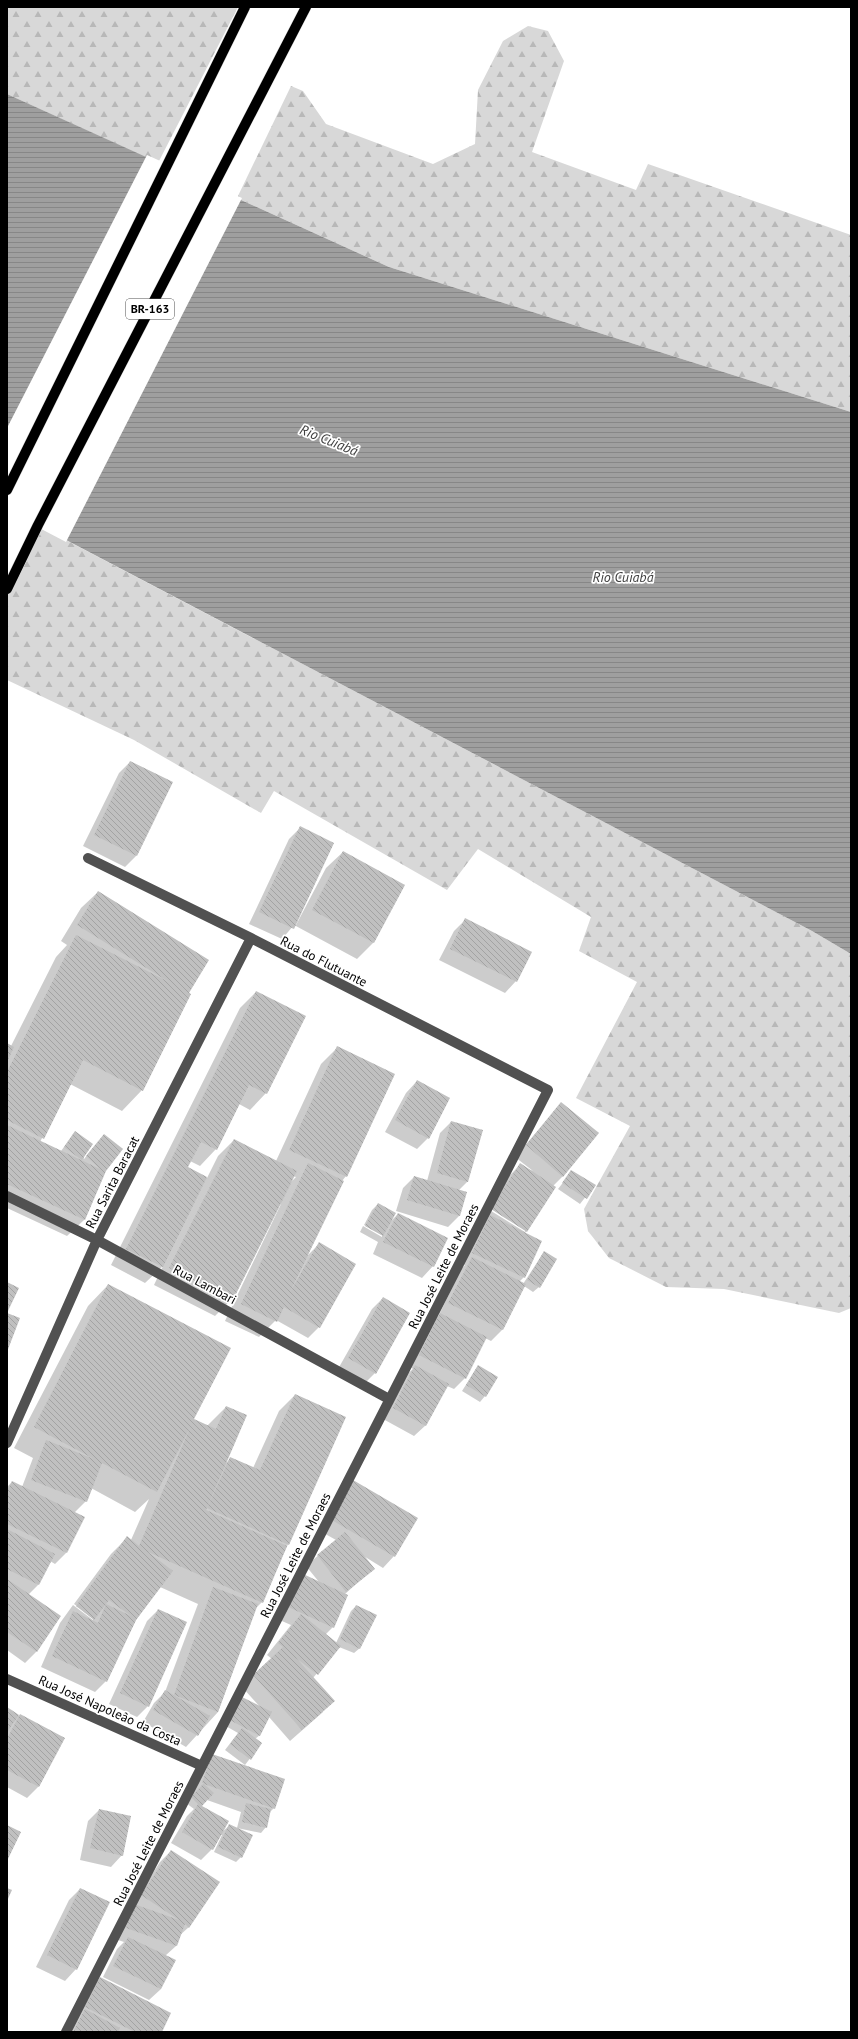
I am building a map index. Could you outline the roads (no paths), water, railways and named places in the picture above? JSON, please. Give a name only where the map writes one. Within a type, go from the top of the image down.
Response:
[{"type":"main road","points":[[7,490],[245,7]]},
{"type":"main road","name":"BR-163","points":[[7,589],[41,518],[306,7]]},
{"type":"street","name":"Rua do Flutuante","points":[[88,858],[251,938],[548,1090]]},
{"type":"street","name":"Rua Sarita Baracat","points":[[7,1442],[97,1240],[251,938]]},
{"type":"street","name":"Rua José Leite de Moraes","points":[[66,2032],[548,1090]]},
{"type":"street","name":"Rua Lambari","points":[[7,1196],[97,1240],[390,1399]]},
{"type":"street","name":"Rua José Napoleão da Costa","points":[[7,1679],[202,1766]]},
{"type":"water","name":"Rio Cuiabá","points":[[7,94],[389,267],[851,412],[851,954],[812,931],[7,509]]}]
